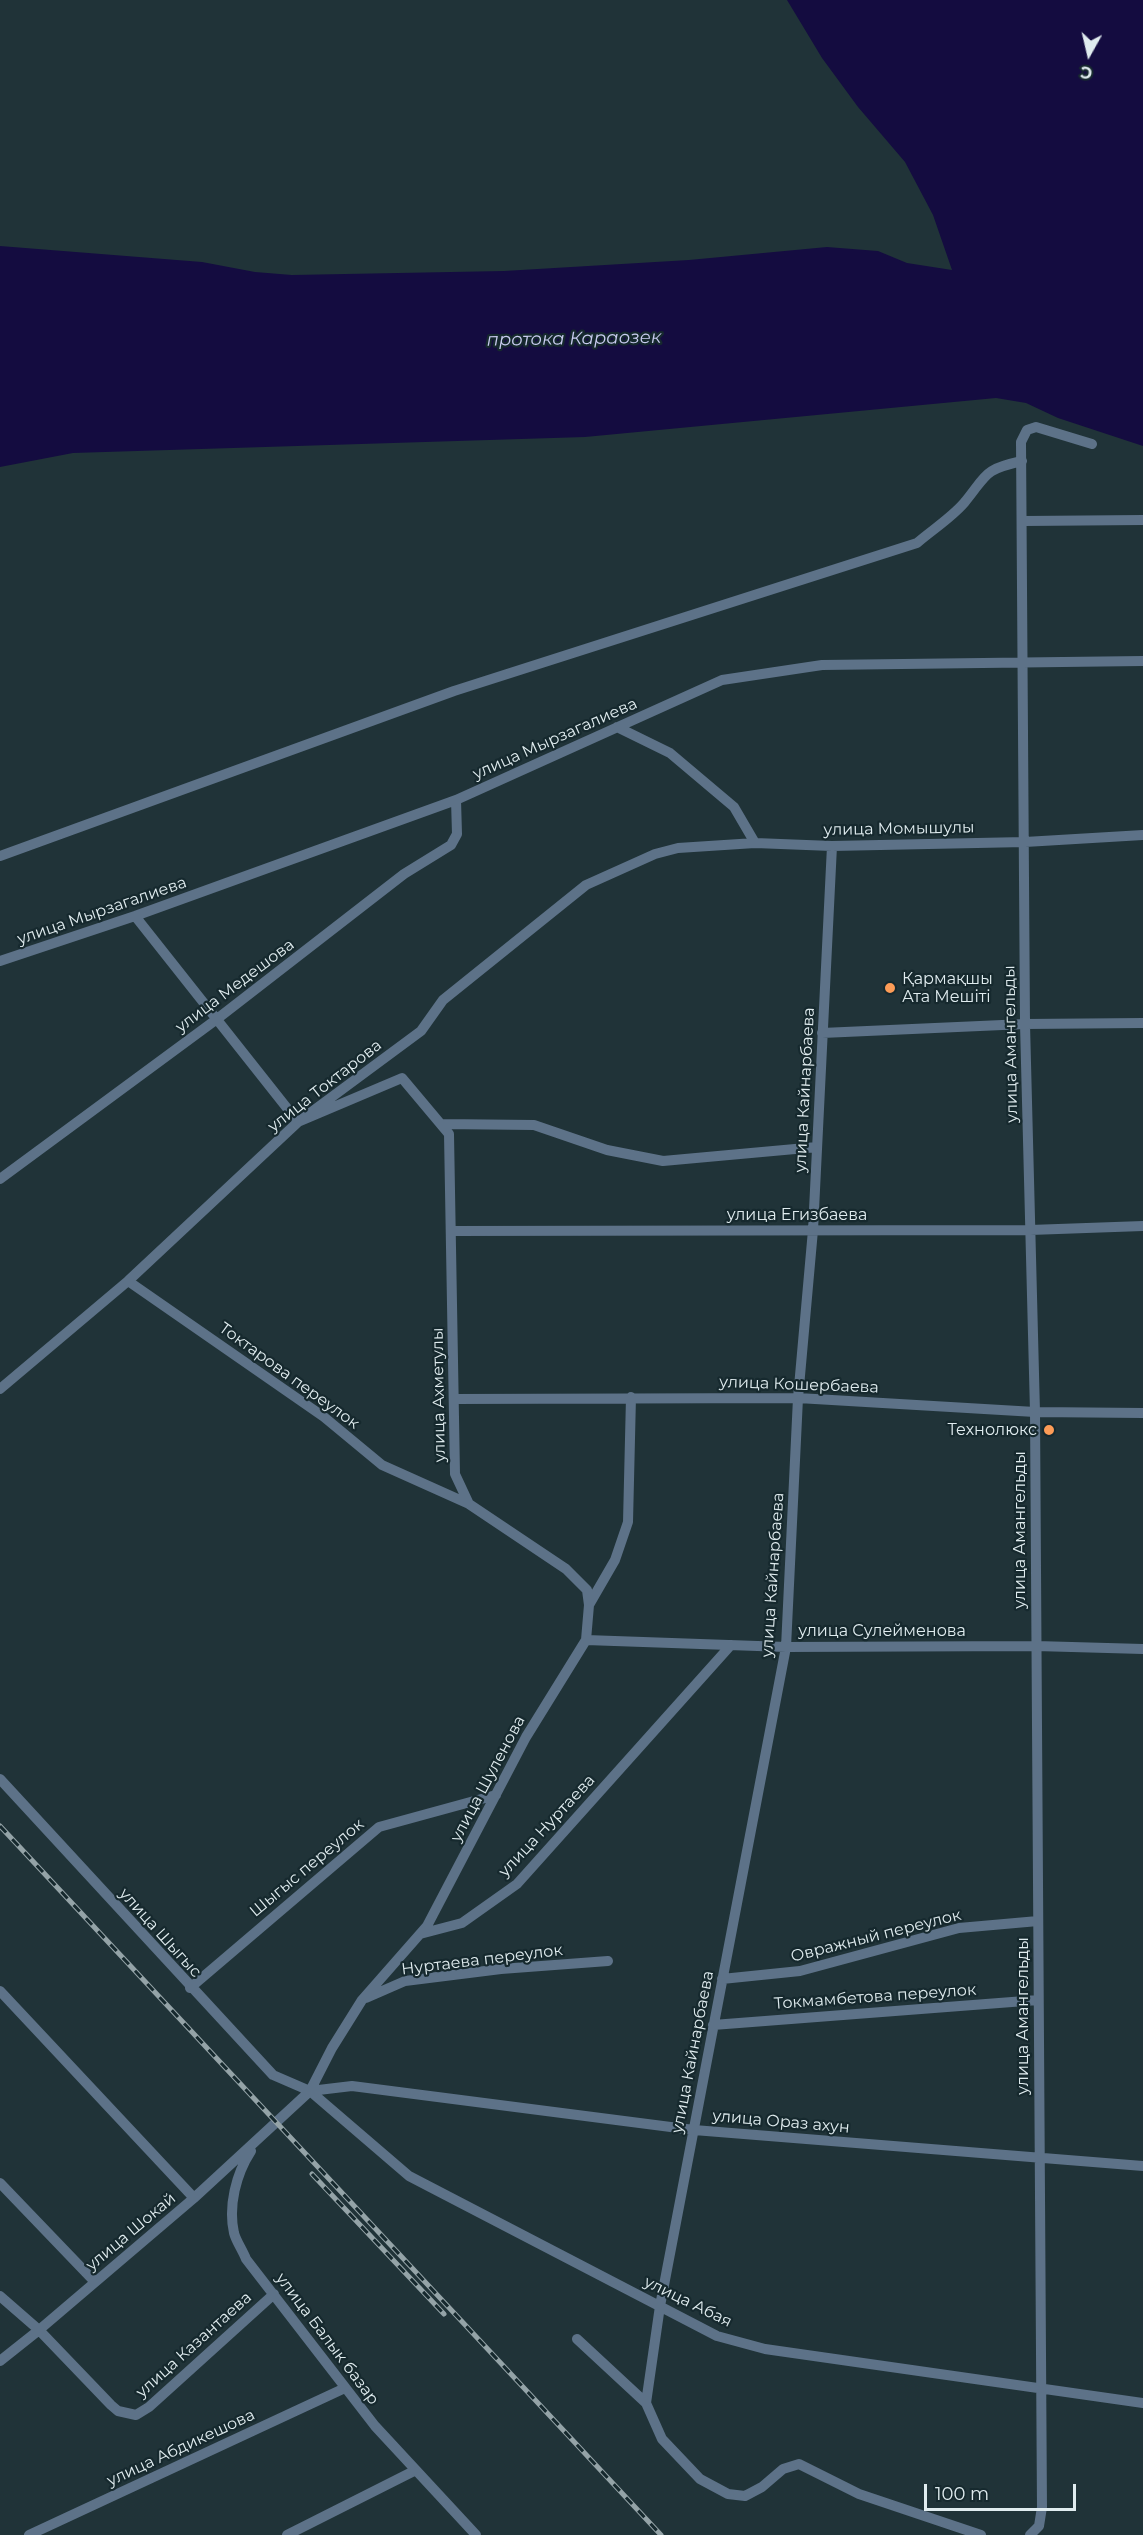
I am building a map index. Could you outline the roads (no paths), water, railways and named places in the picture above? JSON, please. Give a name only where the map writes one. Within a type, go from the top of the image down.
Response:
[{"type":"street","name":"улица Амангельды","points":[[1030,2535],[1039,2526],[1042,2507],[1035,1412],[1025,1024],[1021,442],[1027,430],[1036,427],[1092,444]]},
{"type":"street","points":[[0,856],[454,691],[917,543],[963,504],[984,474],[996,467],[1022,461]]},
{"type":"street","points":[[1023,520],[1143,520]]},
{"type":"street","name":"улица Мырзагалиева","points":[[0,961],[135,916],[456,800],[722,680],[822,666],[1143,661]]},
{"type":"street","points":[[616,727],[670,753],[734,807],[755,843]]},
{"type":"street","name":"улица Медешова","points":[[0,1179],[218,1019],[404,874],[451,845],[457,834],[456,800]]},
{"type":"street","name":"улица Момышулы","points":[[656,854],[678,848],[755,843],[832,846],[1025,842],[1143,835]]},
{"type":"street","name":"улица Кайнарбаева","points":[[646,2403],[660,2307],[786,1647],[798,1398],[813,1230],[832,846]]},
{"type":"street","name":"улица Токтарова","points":[[0,1389],[128,1281],[298,1122],[421,1031],[443,1000],[586,885],[656,854]]},
{"type":"street","points":[[135,916],[298,1122]]},
{"type":"street","points":[[822,1033],[1025,1024],[1143,1023]]},
{"type":"street","name":"улица Ахметулы","points":[[298,1122],[402,1078],[449,1134],[455,1474],[469,1504]]},
{"type":"street","points":[[441,1124],[534,1125],[607,1150],[663,1161],[817,1147]]},
{"type":"street","name":"улица Егизбаева","points":[[451,1231],[1030,1230],[1143,1226]]},
{"type":"street","name":"Токтарова переулок","points":[[128,1281],[324,1417],[382,1465],[469,1504]]},
{"type":"street","points":[[589,1605],[615,1560],[628,1522],[631,1397]]},
{"type":"street","name":"улица Кошербаева","points":[[454,1399],[798,1398],[1035,1412],[1143,1413]]},
{"type":"street","points":[[469,1504],[566,1569],[587,1590],[589,1605],[586,1640]]},
{"type":"street","name":"улица Сулейменова","points":[[586,1640],[786,1647],[1036,1646],[1143,1649]]},
{"type":"street","name":"улица Шуленова","points":[[420,1934],[427,1926],[526,1737],[586,1640]]},
{"type":"street","name":"улица Нуртаева","points":[[420,1934],[462,1923],[517,1884],[731,1645]]},
{"type":"street","name":"улица Шыгыс","points":[[0,1779],[190,1988],[273,2075],[310,2091]]},
{"type":"street","name":"Шыгыс переулок","points":[[190,1988],[379,1827],[496,1795]]},
{"type":"street","name":"Овражный переулок","points":[[722,1979],[800,1971],[958,1928],[1038,1921]]},
{"type":"street","points":[[310,2091],[362,2000],[420,1934]]},
{"type":"street","name":"Нуртаева переулок","points":[[362,2000],[405,1981],[501,1969],[608,1961]]},
{"type":"street","points":[[0,1991],[194,2198]]},
{"type":"street","name":"Токмамбетова переулок","points":[[713,2025],[1038,2000]]},
{"type":"street","name":"улица Ораз ахун","points":[[310,2091],[352,2086],[694,2130],[1143,2166]]},
{"type":"street","name":"улица Шокай","points":[[0,2361],[194,2198],[310,2091]]},
{"type":"street","name":"улица Абая","points":[[310,2091],[409,2176],[717,2336],[765,2349],[1143,2403]]},
{"type":"street","name":"улица Балык базар","points":[[262,2135],[243,2163],[234,2190],[234,2233],[246,2259],[375,2426],[476,2535]]},
{"type":"street","points":[[0,2183],[95,2282]]},
{"type":"street","name":"улица Казантаева","points":[[0,2296],[39,2330],[111,2405],[118,2411],[136,2415],[149,2407],[274,2294]]},
{"type":"street","points":[[577,2339],[646,2403],[662,2439],[681,2460],[700,2479],[728,2494],[745,2496],[762,2487],[783,2469],[799,2464],[859,2494],[981,2535]]},
{"type":"street","name":"улица Абдикешова","points":[[29,2535],[345,2388]]},
{"type":"street","points":[[287,2535],[416,2470]]},
{"type":"water","name":"протока Караозек","points":[[787,0],[1143,0],[1143,446],[1058,418],[1026,403],[996,398],[585,437],[73,453],[0,467],[0,246],[202,262],[255,272],[292,275],[504,271],[689,260],[827,247],[878,251],[907,263],[952,270],[933,215],[905,162],[858,107],[822,58]]},
{"type":"railway","points":[[0,1826],[661,2535]]},
{"type":"railway","points":[[312,2174],[444,2314]]},
{"type":"place","name":"Қармақшы Ата Мешіті","points":[[890,988]]},
{"type":"place","name":"Технолюкс","points":[[1049,1430]]}]
